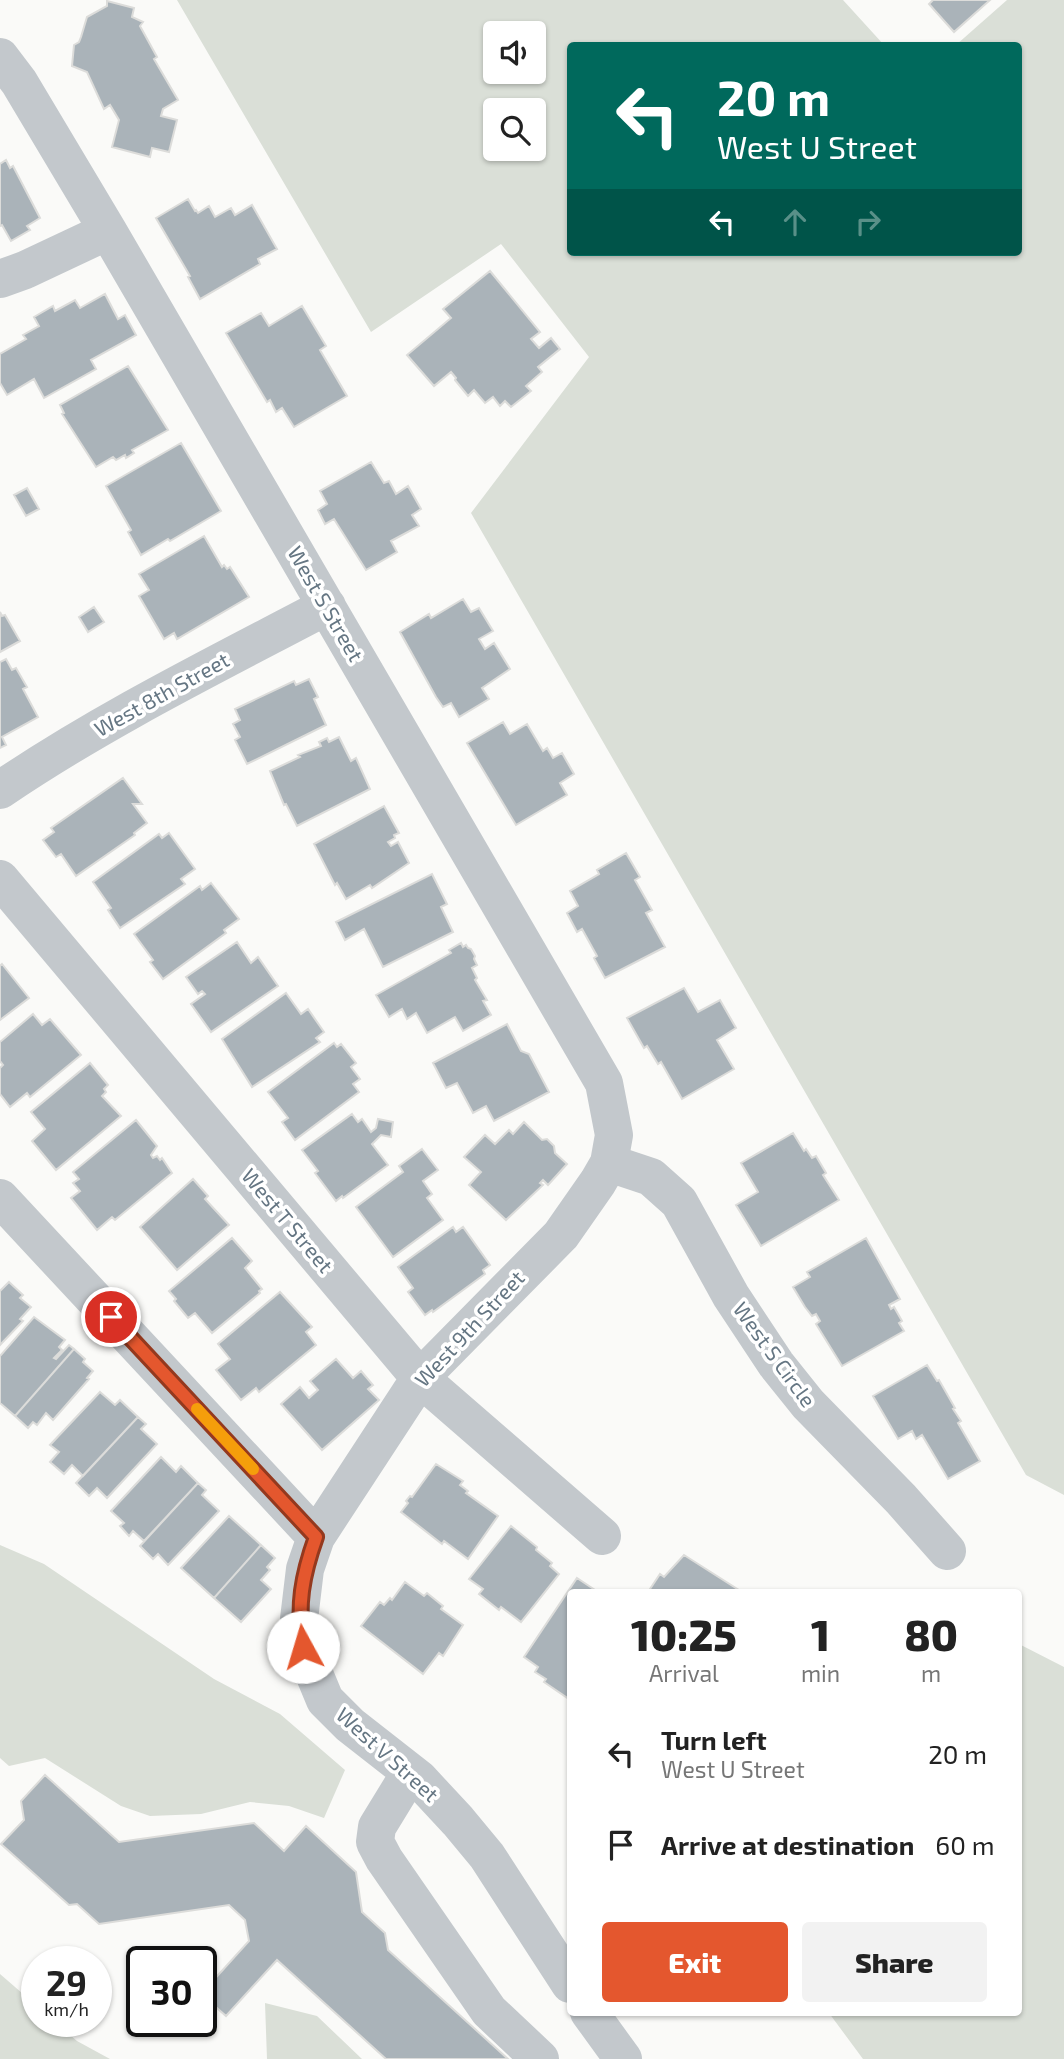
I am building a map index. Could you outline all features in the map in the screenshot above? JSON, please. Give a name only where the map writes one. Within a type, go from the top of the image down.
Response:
[{"type":"street","name":"West S Street","points":[[0,57],[19,82],[108,231],[604,1083],[614,1135],[608,1163]]},
{"type":"street","points":[[0,279],[108,231]]},
{"type":"street","name":"West 8th Street","points":[[0,790],[45,760],[141,705],[327,606]]},
{"type":"street","name":"West T Street","points":[[0,879],[420,1378],[602,1536]]},
{"type":"street","name":"West 9th Street","points":[[316,1537],[420,1378],[561,1235],[608,1163]]},
{"type":"street","name":"West S Circle","points":[[608,1163],[651,1177],[679,1202],[731,1296],[776,1364],[808,1404],[901,1499],[947,1551]]},
{"type":"street","points":[[0,1198],[316,1537]]},
{"type":"street","name":"West V Street","points":[[316,1537],[305,1569],[299,1619],[303,1647],[326,1700],[350,1725],[410,1773],[458,1821],[487,1856],[567,1979]]},
{"type":"street","points":[[410,1773],[377,1827],[375,1842],[489,2011],[540,2059]]},
{"type":"street","points":[[592,2016],[622,2059]]},
{"type":"shaded area","points":[[177,0],[843,0],[881,42],[567,42],[567,256],[1022,256],[1022,42],[959,42],[1007,0],[1064,0],[1064,1495],[1026,1475],[471,513],[589,357],[501,244],[371,332]]},
{"type":"shaded area","points":[[0,1545],[44,1564],[214,1679],[280,1714],[345,1770],[324,1818],[289,1806],[250,1802],[201,1814],[150,1816],[121,1806],[45,1758],[9,1766],[0,1758]]},
{"type":"shaded area","points":[[1022,1646],[1064,1667],[1064,2059],[863,2059],[831,2016],[1022,2016]]},
{"type":"shaded area","points":[[0,1974],[21,1992],[21,2037],[72,2037],[110,2059],[0,2059]]},
{"type":"shaded area","points":[[265,2003],[317,2016],[362,2059],[267,2059]]},
{"type":"building","points":[[933,0],[990,0],[954,32],[929,4]]},
{"type":"building","points":[[107,1],[134,8],[132,17],[143,22],[140,26],[157,57],[154,59],[178,100],[163,109],[161,116],[177,120],[169,152],[152,148],[150,157],[112,147],[119,120],[110,105],[104,109],[87,72],[72,66],[74,45],[79,42],[87,17],[107,6]]},
{"type":"building","points":[[6,160],[10,168],[13,166],[40,218],[27,226],[30,230],[11,241],[2,225],[0,226],[0,164]]},
{"type":"building","points":[[188,199],[198,213],[209,206],[215,217],[231,208],[235,215],[252,205],[277,249],[258,259],[260,264],[200,299],[188,277],[190,276],[156,218]]},
{"type":"building","points":[[490,271],[540,332],[531,339],[539,348],[551,338],[560,349],[538,367],[542,372],[526,386],[531,391],[511,407],[505,401],[500,406],[493,397],[485,403],[474,390],[468,396],[451,372],[434,386],[407,355],[451,318],[443,309]]},
{"type":"building","points":[[105,294],[118,319],[125,315],[136,335],[91,360],[96,369],[44,398],[34,379],[7,395],[0,383],[0,354],[26,339],[23,335],[39,326],[34,317],[53,306],[55,311],[75,300],[80,308]]},
{"type":"building","points":[[302,306],[326,346],[320,350],[347,396],[294,427],[282,408],[276,412],[270,400],[267,402],[226,333],[261,313],[269,326]]},
{"type":"building","points":[[128,366],[168,430],[132,450],[134,453],[126,458],[125,455],[116,460],[113,457],[96,467],[62,414],[64,413],[60,405]]},
{"type":"building","points":[[181,443],[221,511],[141,555],[128,532],[131,530],[106,486]]},
{"type":"building","points":[[371,462],[384,483],[389,481],[396,494],[408,486],[421,509],[412,515],[419,526],[391,541],[397,552],[366,570],[334,519],[325,524],[318,510],[327,504],[320,491]]},
{"type":"building","points":[[27,488],[39,509],[26,516],[14,495]]},
{"type":"building","points":[[204,536],[222,567],[230,567],[249,597],[177,639],[174,633],[164,639],[139,596],[149,590],[139,574]]},
{"type":"building","points":[[463,599],[471,612],[479,608],[493,631],[479,639],[485,649],[494,643],[510,669],[482,688],[489,699],[459,717],[451,703],[443,707],[436,697],[400,632],[429,614],[431,618]]},
{"type":"building","points":[[94,607],[104,622],[88,632],[79,617]]},
{"type":"building","points":[[0,612],[2,616],[5,615],[20,641],[0,652]]},
{"type":"building","points":[[6,659],[12,670],[16,668],[27,687],[23,689],[38,717],[2,737],[6,745],[0,748],[0,662]]},
{"type":"building","points":[[309,679],[318,697],[314,699],[326,725],[247,764],[235,740],[240,737],[233,724],[240,720],[235,709],[294,681],[296,685]]},
{"type":"building","points":[[503,722],[510,734],[527,724],[543,751],[547,748],[553,758],[562,753],[574,774],[560,783],[567,795],[516,825],[467,743]]},
{"type":"building","points":[[339,737],[351,761],[356,758],[370,789],[297,826],[286,804],[284,805],[270,771],[321,746],[319,742],[327,738],[329,742]]},
{"type":"building","points":[[123,778],[142,804],[133,804],[147,823],[134,833],[135,835],[76,876],[61,854],[56,857],[43,840],[54,832],[51,828]]},
{"type":"building","points":[[384,806],[399,833],[388,842],[391,846],[398,842],[409,863],[372,888],[370,885],[346,899],[337,883],[335,885],[314,844]]},
{"type":"building","points":[[169,833],[195,869],[181,879],[185,884],[120,928],[108,910],[111,908],[93,882],[159,834],[162,838]]},
{"type":"building","points":[[626,853],[640,877],[635,880],[652,910],[646,913],[665,947],[605,978],[594,958],[597,956],[582,929],[577,932],[567,913],[578,906],[570,891],[599,874],[597,870]]},
{"type":"building","points":[[432,874],[447,904],[441,907],[453,932],[383,967],[364,929],[345,940],[336,922]]},
{"type":"building","points":[[211,883],[239,919],[224,930],[226,933],[163,979],[134,934],[200,886],[202,890]]},
{"type":"building","points":[[237,942],[251,963],[258,957],[278,986],[211,1032],[191,1004],[205,994],[202,991],[198,994],[186,977]]},
{"type":"building","points":[[461,943],[463,947],[466,945],[471,949],[475,956],[477,965],[472,968],[477,978],[475,980],[487,1000],[483,1001],[491,1015],[463,1031],[455,1017],[427,1033],[416,1013],[407,1019],[402,1009],[389,1017],[376,995],[451,953],[449,950]]},
{"type":"building","points":[[2,964],[29,998],[0,1020],[0,966]]},
{"type":"building","points":[[684,988],[698,1012],[720,1000],[736,1028],[717,1040],[734,1069],[682,1099],[661,1062],[658,1064],[647,1046],[644,1048],[627,1018]]},
{"type":"building","points":[[286,993],[301,1014],[308,1009],[324,1032],[316,1038],[320,1042],[252,1087],[222,1039]]},
{"type":"building","points":[[33,1014],[42,1025],[50,1019],[81,1055],[30,1097],[27,1093],[10,1107],[0,1094],[0,1068],[3,1065],[0,1061],[0,1042]]},
{"type":"building","points":[[507,1024],[521,1051],[529,1054],[549,1092],[494,1121],[486,1106],[473,1113],[457,1083],[446,1088],[433,1063]]},
{"type":"building","points":[[334,1043],[337,1047],[341,1044],[356,1063],[351,1067],[360,1079],[353,1084],[359,1092],[295,1140],[282,1122],[288,1118],[268,1092]]},
{"type":"building","points":[[90,1063],[108,1085],[102,1096],[121,1116],[56,1170],[32,1141],[45,1129],[31,1112]]},
{"type":"building","points":[[352,1114],[358,1122],[362,1119],[371,1132],[376,1128],[378,1119],[393,1122],[391,1137],[381,1135],[372,1144],[388,1165],[336,1201],[302,1150]]},
{"type":"building","points":[[136,1120],[157,1146],[151,1155],[153,1158],[162,1158],[172,1173],[115,1220],[112,1217],[97,1230],[71,1198],[80,1191],[73,1183],[79,1179],[73,1172]]},
{"type":"building","points":[[524,1122],[542,1140],[547,1139],[554,1146],[555,1153],[567,1164],[548,1185],[543,1180],[540,1183],[543,1185],[506,1220],[469,1185],[481,1172],[464,1157],[485,1135],[495,1144],[509,1130],[513,1134]]},
{"type":"building","points":[[793,1133],[804,1151],[806,1149],[812,1158],[816,1156],[826,1173],[823,1175],[839,1200],[761,1246],[736,1205],[758,1192],[741,1163]]},
{"type":"building","points":[[422,1149],[438,1170],[423,1181],[432,1194],[427,1198],[443,1220],[393,1257],[356,1207],[403,1172],[399,1166]]},
{"type":"building","points":[[193,1179],[208,1196],[205,1199],[229,1225],[177,1270],[140,1227]]},
{"type":"building","points":[[453,1227],[456,1232],[463,1227],[490,1265],[483,1270],[485,1274],[425,1315],[408,1292],[413,1288],[398,1267]]},
{"type":"building","points":[[232,1238],[252,1261],[245,1268],[262,1289],[212,1333],[195,1313],[188,1318],[169,1291]]},
{"type":"building","points":[[866,1238],[900,1299],[889,1305],[891,1309],[894,1307],[904,1331],[842,1366],[816,1324],[820,1321],[816,1314],[812,1316],[793,1287],[810,1277],[807,1272]]},
{"type":"building","points":[[9,1282],[23,1295],[20,1298],[31,1307],[20,1319],[23,1321],[0,1345],[0,1291]]},
{"type":"building","points":[[280,1292],[312,1327],[306,1332],[316,1345],[259,1392],[256,1388],[241,1400],[216,1370],[230,1359],[218,1344]]},
{"type":"building","points":[[34,1317],[65,1340],[59,1347],[62,1350],[54,1358],[69,1345],[74,1349],[15,1416],[0,1403],[0,1356]]},
{"type":"building","points":[[74,1349],[93,1371],[87,1378],[89,1379],[53,1420],[46,1413],[37,1425],[33,1422],[28,1428],[15,1416]]},
{"type":"building","points":[[336,1359],[353,1378],[361,1371],[373,1385],[368,1389],[379,1400],[322,1450],[281,1404],[300,1387],[309,1398],[318,1390],[310,1381]]},
{"type":"building","points":[[927,1365],[955,1408],[953,1409],[961,1421],[958,1423],[980,1461],[948,1479],[922,1435],[916,1439],[912,1431],[898,1439],[873,1396]]},
{"type":"building","points":[[100,1392],[115,1405],[120,1400],[138,1417],[83,1476],[72,1465],[64,1474],[50,1462],[59,1452],[50,1445]]},
{"type":"building","points":[[138,1417],[146,1424],[141,1429],[157,1444],[107,1498],[97,1488],[89,1496],[76,1483]]},
{"type":"building","points":[[161,1457],[176,1472],[181,1466],[198,1483],[144,1541],[133,1531],[129,1536],[120,1526],[124,1523],[111,1511]]},
{"type":"building","points":[[436,1464],[463,1481],[460,1485],[468,1491],[466,1493],[498,1516],[468,1559],[444,1541],[442,1544],[401,1512],[408,1503],[406,1501],[412,1497]]},
{"type":"building","points":[[198,1483],[206,1490],[202,1495],[219,1511],[168,1565],[158,1554],[153,1559],[140,1546]]},
{"type":"building","points":[[229,1516],[261,1545],[214,1598],[181,1568]]},
{"type":"building","points":[[511,1526],[537,1547],[536,1550],[552,1563],[550,1566],[559,1574],[521,1622],[501,1607],[499,1610],[479,1594],[483,1589],[469,1579]]},
{"type":"building","points":[[261,1545],[275,1558],[267,1567],[270,1570],[261,1580],[271,1589],[241,1622],[214,1598]]},
{"type":"building","points":[[684,1555],[737,1589],[650,1589],[660,1574],[664,1577]]},
{"type":"building","points":[[577,1578],[594,1589],[570,1589]]},
{"type":"building","points":[[405,1582],[424,1596],[427,1593],[443,1606],[441,1609],[463,1625],[443,1656],[439,1653],[423,1674],[361,1626],[380,1602],[384,1605],[390,1598],[392,1600]]},
{"type":"building","points":[[567,1593],[567,1698],[544,1682],[546,1679],[535,1672],[538,1667],[524,1657]]},
{"type":"building","points":[[45,1775],[119,1842],[254,1823],[284,1851],[306,1826],[356,1872],[362,1912],[385,1933],[388,1950],[508,2059],[386,2059],[277,1960],[226,2016],[217,2008],[217,1976],[249,1941],[245,1920],[229,1905],[99,1924],[77,1904],[69,1905],[1,1844],[24,1820],[21,1801]]},
{"type":"slow traffic","points":[[197,1409],[253,1469]]},
{"type":"route","points":[[111,1317],[316,1537],[301,1591],[299,1619],[303,1647]]}]
